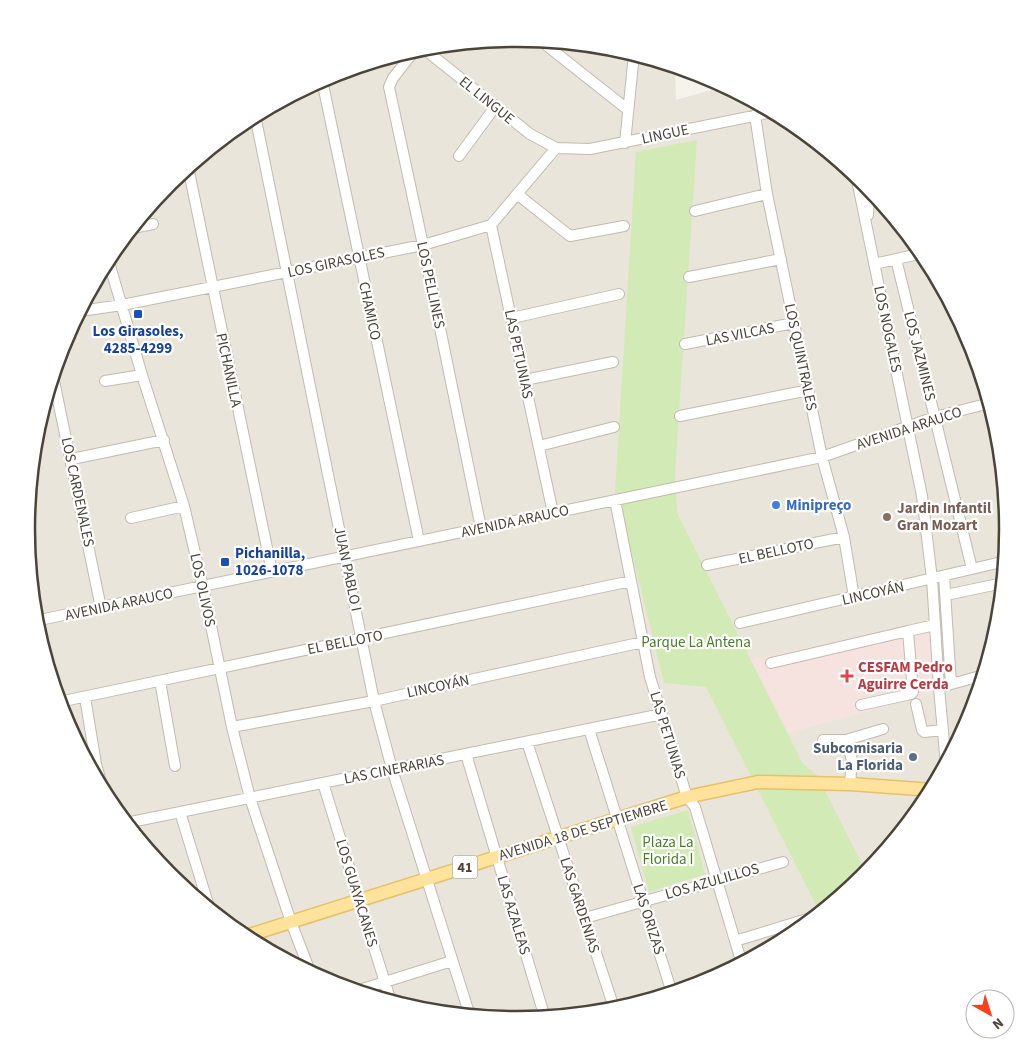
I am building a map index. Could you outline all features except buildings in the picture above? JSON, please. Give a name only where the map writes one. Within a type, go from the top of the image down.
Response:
[{"type":"main road","name":"AVENIDA 18 DE SEPTIEMBRE","points":[[254,934],[687,797],[758,782],[850,784],[924,789]]},
{"type":"street","points":[[550,48],[627,109]]},
{"type":"street","name":"EL LINGUE","points":[[430,55],[530,134],[556,148]]},
{"type":"street","name":"LOS PELLINES","points":[[407,60],[393,78],[389,87],[481,528]]},
{"type":"street","points":[[625,143],[633,61]]},
{"type":"street","name":"CHAMICO","points":[[324,88],[419,541]]},
{"type":"street","points":[[459,156],[495,107]]},
{"type":"street","name":"LINGUE","points":[[556,148],[590,149],[762,114]]},
{"type":"street","name":"LOS QUINTRALES","points":[[755,115],[767,194],[822,457],[844,537],[854,597]]},
{"type":"street","name":"JUAN PABLO I","points":[[257,123],[363,639],[374,701],[392,769],[468,1009]]},
{"type":"street","points":[[491,225],[556,148]]},
{"type":"street","name":"PICHANILLA","points":[[190,175],[272,572]]},
{"type":"street","name":"LOS NOGALES","points":[[859,188],[922,496],[932,578],[945,752]]},
{"type":"street","points":[[517,194],[570,236],[624,226]]},
{"type":"street","points":[[695,211],[767,194]]},
{"type":"street","name":"LOS NOGALES","points":[[868,231],[869,199]]},
{"type":"street","points":[[143,226],[153,224]]},
{"type":"street","name":"LOS GIRASOLES","points":[[88,310],[122,305],[423,245],[491,225]]},
{"type":"street","name":"LAS PETUNIAS","points":[[491,225],[553,513]]},
{"type":"street","points":[[874,264],[914,255]]},
{"type":"street","points":[[689,277],[781,259]]},
{"type":"street","name":"LOS JAZMINES","points":[[896,259],[972,569]]},
{"type":"street","name":"LOS OLIVOS","points":[[111,269],[142,375],[184,506],[203,586],[232,727],[250,798],[291,922],[308,964]]},
{"type":"street","points":[[512,318],[619,294]]},
{"type":"street","name":"LAS VILCAS","points":[[686,344],[794,323]]},
{"type":"street","points":[[525,380],[613,362]]},
{"type":"street","points":[[105,382],[142,375]]},
{"type":"street","name":"LOS CARDENALES","points":[[56,389],[72,459],[101,608]]},
{"type":"street","points":[[680,416],[809,390]]},
{"type":"street","name":"AVENIDA ARAUCO","points":[[43,620],[822,457],[934,417],[984,405]]},
{"type":"street","points":[[539,446],[614,427]]},
{"type":"street","points":[[72,459],[164,440]]},
{"type":"street","name":"LAS PETUNIAS","points":[[615,500],[650,677],[687,797],[695,807],[740,957]]},
{"type":"street","points":[[131,518],[184,506]]},
{"type":"street","name":"EL BELLOTO","points":[[707,565],[844,537]]},
{"type":"street","name":"LINCOYÁN","points":[[740,623],[999,563]]},
{"type":"street","points":[[944,576],[951,684]]},
{"type":"street","name":"EL BELLOTO","points":[[67,700],[219,667],[363,639],[631,580]]},
{"type":"street","points":[[946,595],[997,585]]},
{"type":"street","points":[[771,663],[935,625]]},
{"type":"street","points":[[861,704],[913,692],[908,631]]},
{"type":"street","name":"LINCOYÁN","points":[[232,727],[374,701],[643,642]]},
{"type":"street","points":[[939,688],[977,677]]},
{"type":"street","points":[[160,681],[175,766]]},
{"type":"street","points":[[85,697],[91,754]]},
{"type":"street","points":[[916,704],[924,732],[943,730]]},
{"type":"street","name":"LAS CINERARIAS","points":[[134,821],[662,714]]},
{"type":"street","name":"LAS ORIZAS","points":[[589,729],[670,987]]},
{"type":"street","points":[[823,740],[846,740],[883,729]]},
{"type":"street","points":[[846,740],[852,760],[850,784]]},
{"type":"street","name":"LAS GARDENIAS","points":[[527,742],[612,1003]]},
{"type":"street","name":"LAS AZALEAS","points":[[466,754],[543,1011]]},
{"type":"street","name":"LOS GUAYACANES","points":[[323,783],[388,994]]},
{"type":"street","points":[[180,812],[206,898]]},
{"type":"street","name":"LOS AZULILLOS","points":[[585,918],[782,862]]},
{"type":"street","points":[[735,941],[798,922]]},
{"type":"street","points":[[367,988],[452,962]]},
{"type":"shaded area","points":[[486,48],[549,48],[612,56],[675,74],[676,100],[714,89],[786,128],[811,147],[859,188],[880,211],[919,261],[950,316],[963,345],[984,405],[991,435],[999,498],[1000,530],[996,592],[984,654],[974,685],[950,743],[935,771],[919,798],[880,848],[859,871],[811,912],[786,931],[731,962],[702,975],[642,996],[612,1003],[549,1011],[486,1011],[455,1008],[393,996],[362,986],[304,962],[276,947],[249,931],[199,892],[176,871],[135,823],[116,798],[85,743],[72,714],[51,654],[44,624],[36,561],[36,498],[39,467],[51,405],[61,374],[85,316],[116,261],[155,211],[176,188],[199,167],[249,128],[304,97],[333,84],[393,63],[423,56]]},
{"type":"shaded area","name":"CESFAM Pedro Aguirre Cerda","points":[[929,621],[935,693],[788,733],[751,660]]},
{"type":"green space","name":"Parque La Antena","points":[[697,140],[675,473],[677,513],[803,764],[817,775],[863,866],[817,907],[706,687],[664,683],[615,491],[636,152]]},
{"type":"green space","name":"Plaza La Florida I","points":[[688,810],[705,874],[649,892],[631,827]]},
{"type":"place","name":"Los Girasoles, 4285-4299","points":[[138,314]]},
{"type":"place","name":"Minipreço","points":[[776,505]]},
{"type":"place","name":"Jardin Infantil Gran Mozart","points":[[887,517]]},
{"type":"place","name":"Pichanilla, 1026-1078","points":[[225,562]]},
{"type":"place","name":"CESFAM Pedro Aguirre Cerda","points":[[847,676]]},
{"type":"place","name":"Subcomisaria La Florida","points":[[913,757]]}]
